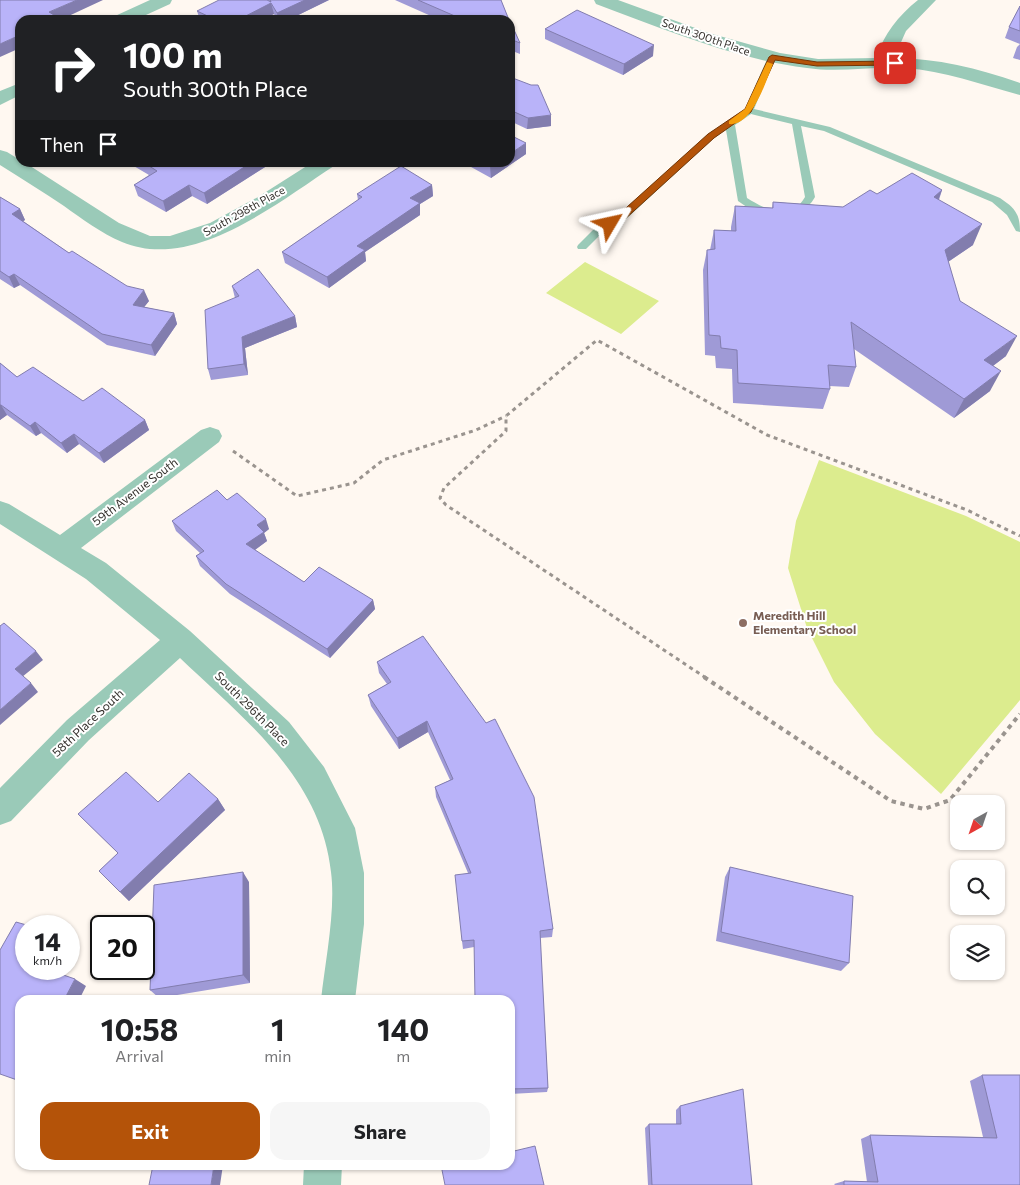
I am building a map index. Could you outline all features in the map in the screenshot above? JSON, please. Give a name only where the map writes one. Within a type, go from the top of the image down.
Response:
[{"type":"street","points":[[132,15],[164,0]]},
{"type":"street","name":"South 300th Place","points":[[602,0],[729,46],[772,57],[817,64],[906,64],[952,70],[1020,88]]},
{"type":"street","points":[[883,63],[895,32],[905,20],[928,0]]},
{"type":"street","points":[[0,99],[15,91]]},
{"type":"street","name":"South 298th Place","points":[[0,156],[15,166]]},
{"type":"street","name":"South 298th Place","points":[[17,167],[111,227],[131,237],[158,244],[188,240],[223,225],[319,167]]},
{"type":"street","name":"59th Avenue South","points":[[61,549],[210,436]]},
{"type":"street","name":"South 296th Place","points":[[0,511],[96,571],[180,640],[263,717],[296,753],[313,777],[339,828],[348,873],[347,924],[339,995]]},
{"type":"street","name":"58th Place South","points":[[0,810],[96,714],[180,640]]},
{"type":"street","points":[[322,1170],[322,1185]]},
{"type":"lane","points":[[582,247],[599,230],[620,218],[711,136],[749,111],[772,57]]},
{"type":"lane","points":[[749,111],[827,129],[996,200],[1009,208],[1016,217],[1020,229]]},
{"type":"lane","points":[[730,124],[742,199],[761,211],[770,214],[786,214],[804,208],[810,197],[796,122]]},
{"type":"path","points":[[210,436],[297,496],[354,483],[383,460],[476,430],[506,416],[596,340],[767,435],[967,510],[1020,536]]},
{"type":"path","points":[[506,416],[506,431],[444,488],[440,498],[446,505],[891,801],[924,809],[950,800],[1020,714]]},
{"type":"green space","points":[[585,262],[659,301],[621,334],[546,293]]},
{"type":"green space","points":[[819,460],[966,516],[1020,542],[1020,700],[941,794],[875,734],[834,682],[807,628],[788,568],[796,521]]},
{"type":"building","points":[[0,0],[77,0],[49,12],[54,15],[15,15],[15,37],[0,44]]},
{"type":"building","points":[[219,0],[267,0],[271,2],[270,0],[305,0],[277,13],[271,3],[248,15],[205,15],[197,11]]},
{"type":"building","points":[[418,0],[501,0],[507,15],[452,15]]},
{"type":"building","points":[[1020,6],[1020,31],[1009,27]]},
{"type":"building","points":[[577,10],[654,45],[624,64],[545,29]]},
{"type":"building","points":[[515,32],[520,43],[515,41]]},
{"type":"building","points":[[515,79],[531,85],[538,85],[551,115],[528,118],[515,112]]},
{"type":"building","points":[[515,138],[526,143],[515,151]]},
{"type":"building","points":[[151,167],[244,167],[204,193],[189,185],[163,201],[134,185],[157,171]]},
{"type":"building","points":[[399,167],[403,167],[432,185],[410,198],[420,203],[357,246],[365,250],[327,277],[282,252],[362,197],[357,194]]},
{"type":"building","points":[[912,173],[942,190],[934,197],[982,224],[945,250],[960,301],[1017,336],[984,360],[1001,371],[964,399],[851,322],[856,367],[828,365],[830,389],[738,383],[737,350],[721,348],[720,336],[709,335],[707,250],[715,249],[714,230],[736,231],[735,206],[773,208],[773,202],[843,207],[870,190],[877,194]]},
{"type":"building","points":[[0,197],[20,209],[12,214],[69,253],[72,251],[127,286],[144,290],[133,305],[174,313],[151,345],[102,334],[14,274],[9,277],[0,271]]},
{"type":"building","points":[[258,269],[295,316],[242,337],[244,364],[208,369],[205,310],[239,296],[232,286]]},
{"type":"building","points":[[0,363],[17,377],[33,367],[83,401],[102,388],[145,420],[99,453],[74,434],[61,443],[35,422],[30,426],[0,405]]},
{"type":"building","points":[[217,490],[227,500],[237,493],[266,519],[257,525],[264,532],[246,544],[304,582],[319,567],[373,600],[327,649],[226,584],[196,556],[204,551],[172,521]]},
{"type":"building","points":[[4,623],[36,651],[15,669],[31,683],[0,710],[0,626]]},
{"type":"building","points":[[423,636],[486,723],[495,719],[534,797],[553,929],[540,931],[548,1088],[515,1089],[515,995],[475,995],[474,940],[462,941],[455,875],[471,873],[435,787],[453,779],[427,721],[397,738],[368,695],[391,682],[377,662]]},
{"type":"building","points":[[126,772],[158,802],[189,773],[218,799],[120,892],[99,871],[118,853],[78,814]]},
{"type":"building","points":[[730,867],[853,896],[849,963],[721,932]]},
{"type":"building","points":[[243,872],[243,975],[150,990],[150,980],[155,980],[154,885]]},
{"type":"building","points":[[15,924],[15,980],[74,980],[67,995],[15,995],[15,1079],[0,1074],[0,950]]},
{"type":"building","points":[[982,1075],[1020,1075],[1020,1185],[844,1185],[844,1181],[878,1182],[870,1135],[997,1138]]},
{"type":"building","points":[[743,1089],[752,1185],[652,1185],[649,1124],[681,1124],[680,1106]]},
{"type":"building","points":[[535,1146],[544,1185],[445,1185],[442,1170],[515,1170],[515,1151]]},
{"type":"building","points":[[152,1170],[213,1170],[211,1185],[149,1185]]},
{"type":"slow traffic","points":[[731,122],[749,111],[770,64]]},
{"type":"place","name":"Meredith Hill Elementary School","points":[[743,623]]},
{"type":"route","points":[[610,224],[620,218],[711,136],[749,111],[772,57],[817,64],[895,63]]}]
